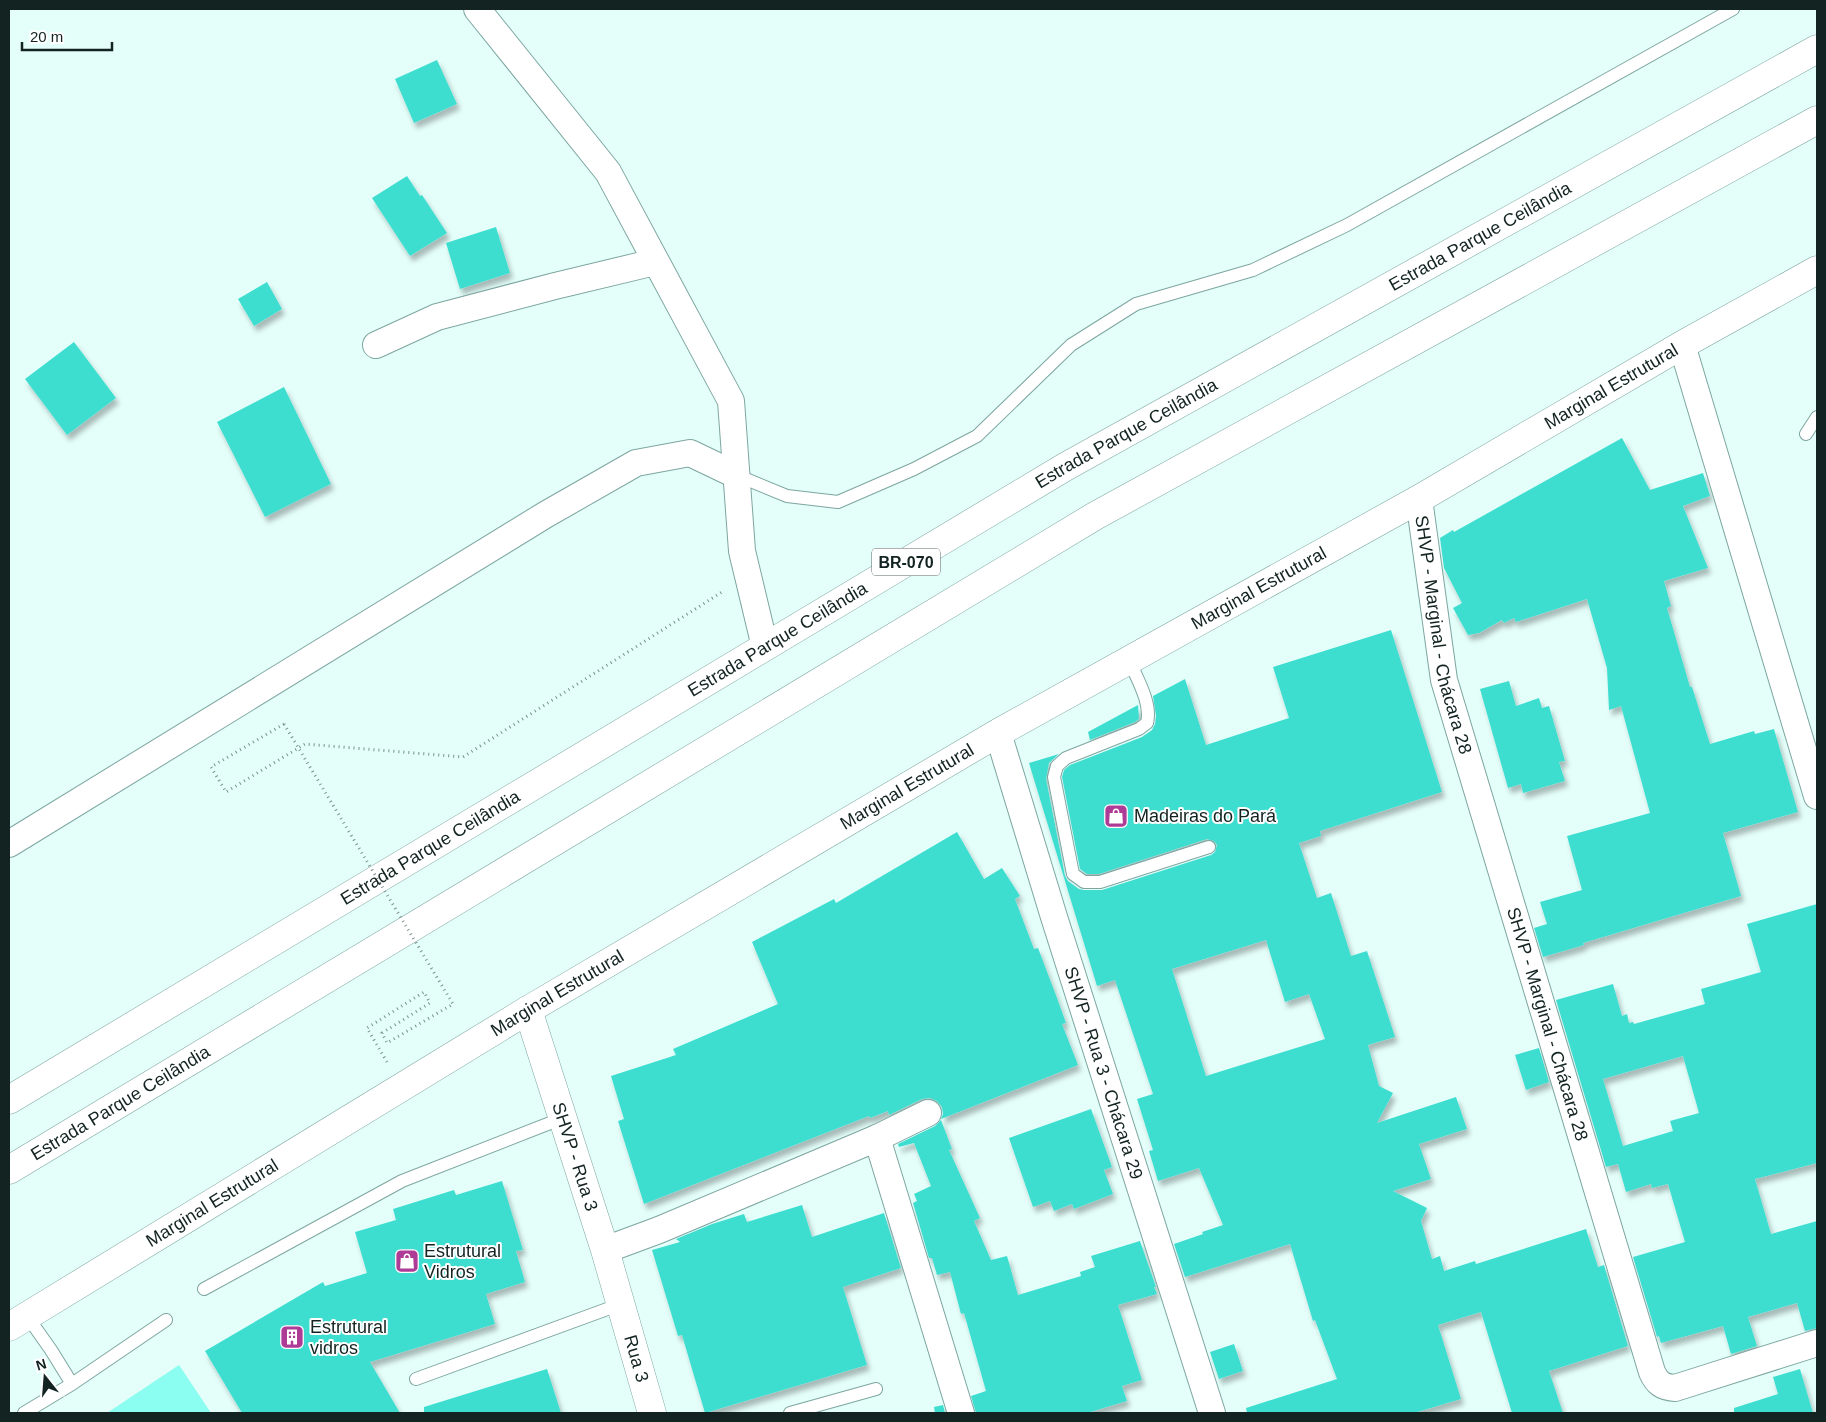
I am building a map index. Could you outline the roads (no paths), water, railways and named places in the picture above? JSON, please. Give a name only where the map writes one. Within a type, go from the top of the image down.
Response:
[{"type":"main road","name":"Estrada Parque Ceilândia","points":[[9,1100],[1065,467],[1817,49]]},
{"type":"main road","name":"Estrada Parque Ceilândia","points":[[9,1170],[1095,516],[1817,120]]},
{"type":"main road","name":"Marginal Estrutural","points":[[18,1321],[528,1010],[998,733],[1419,498],[1682,345],[1817,270]]},
{"type":"main road","name":"SHVP - Rua 3","points":[[528,1010],[621,1304]]},
{"type":"main road","name":"Rua 3","points":[[621,1304],[652,1413]]},
{"type":"street","points":[[477,9],[608,172],[731,401],[742,551],[765,647]]},
{"type":"street","points":[[376,345],[437,317],[655,262]]},
{"type":"street","points":[[1682,345],[1817,796]]},
{"type":"street","points":[[9,844],[545,515],[636,463],[690,453],[736,475]]},
{"type":"street","name":"SHVP - Marginal - Chácara 28","points":[[1419,498],[1444,680],[1652,1372],[1657,1382],[1666,1387],[1675,1388],[1817,1343]]},
{"type":"street","name":"SHVP - Rua 3 - Chácara 29","points":[[998,733],[1054,917],[1212,1413]]},
{"type":"street","points":[[605,1250],[659,1230],[877,1138],[928,1113]]},
{"type":"street","points":[[877,1138],[961,1413]]},
{"type":"lane","points":[[736,475],[787,496],[838,502],[914,469],[978,436],[1070,344],[1136,304],[1253,270],[1347,225],[1733,9]]},
{"type":"lane","points":[[1806,434],[1817,417]]},
{"type":"lane","points":[[1129,660],[1146,701],[1149,716],[1147,724],[1139,729],[1066,758],[1057,766],[1054,777],[1073,874],[1084,882],[1100,882],[1209,848]]},
{"type":"lane","points":[[204,1289],[402,1181],[563,1118]]},
{"type":"lane","points":[[416,1379],[621,1304]]},
{"type":"lane","points":[[24,1413],[72,1384],[166,1320]]},
{"type":"lane","points":[[18,1321],[52,1350],[72,1384]]},
{"type":"lane","points":[[790,1413],[876,1389]]},
{"type":"place","name":"Madeiras do Pará","points":[[1116,816]]},
{"type":"place","name":"Estrutural Vidros","points":[[407,1261]]},
{"type":"place","name":"Estrutural vidros","points":[[292,1337]]}]
